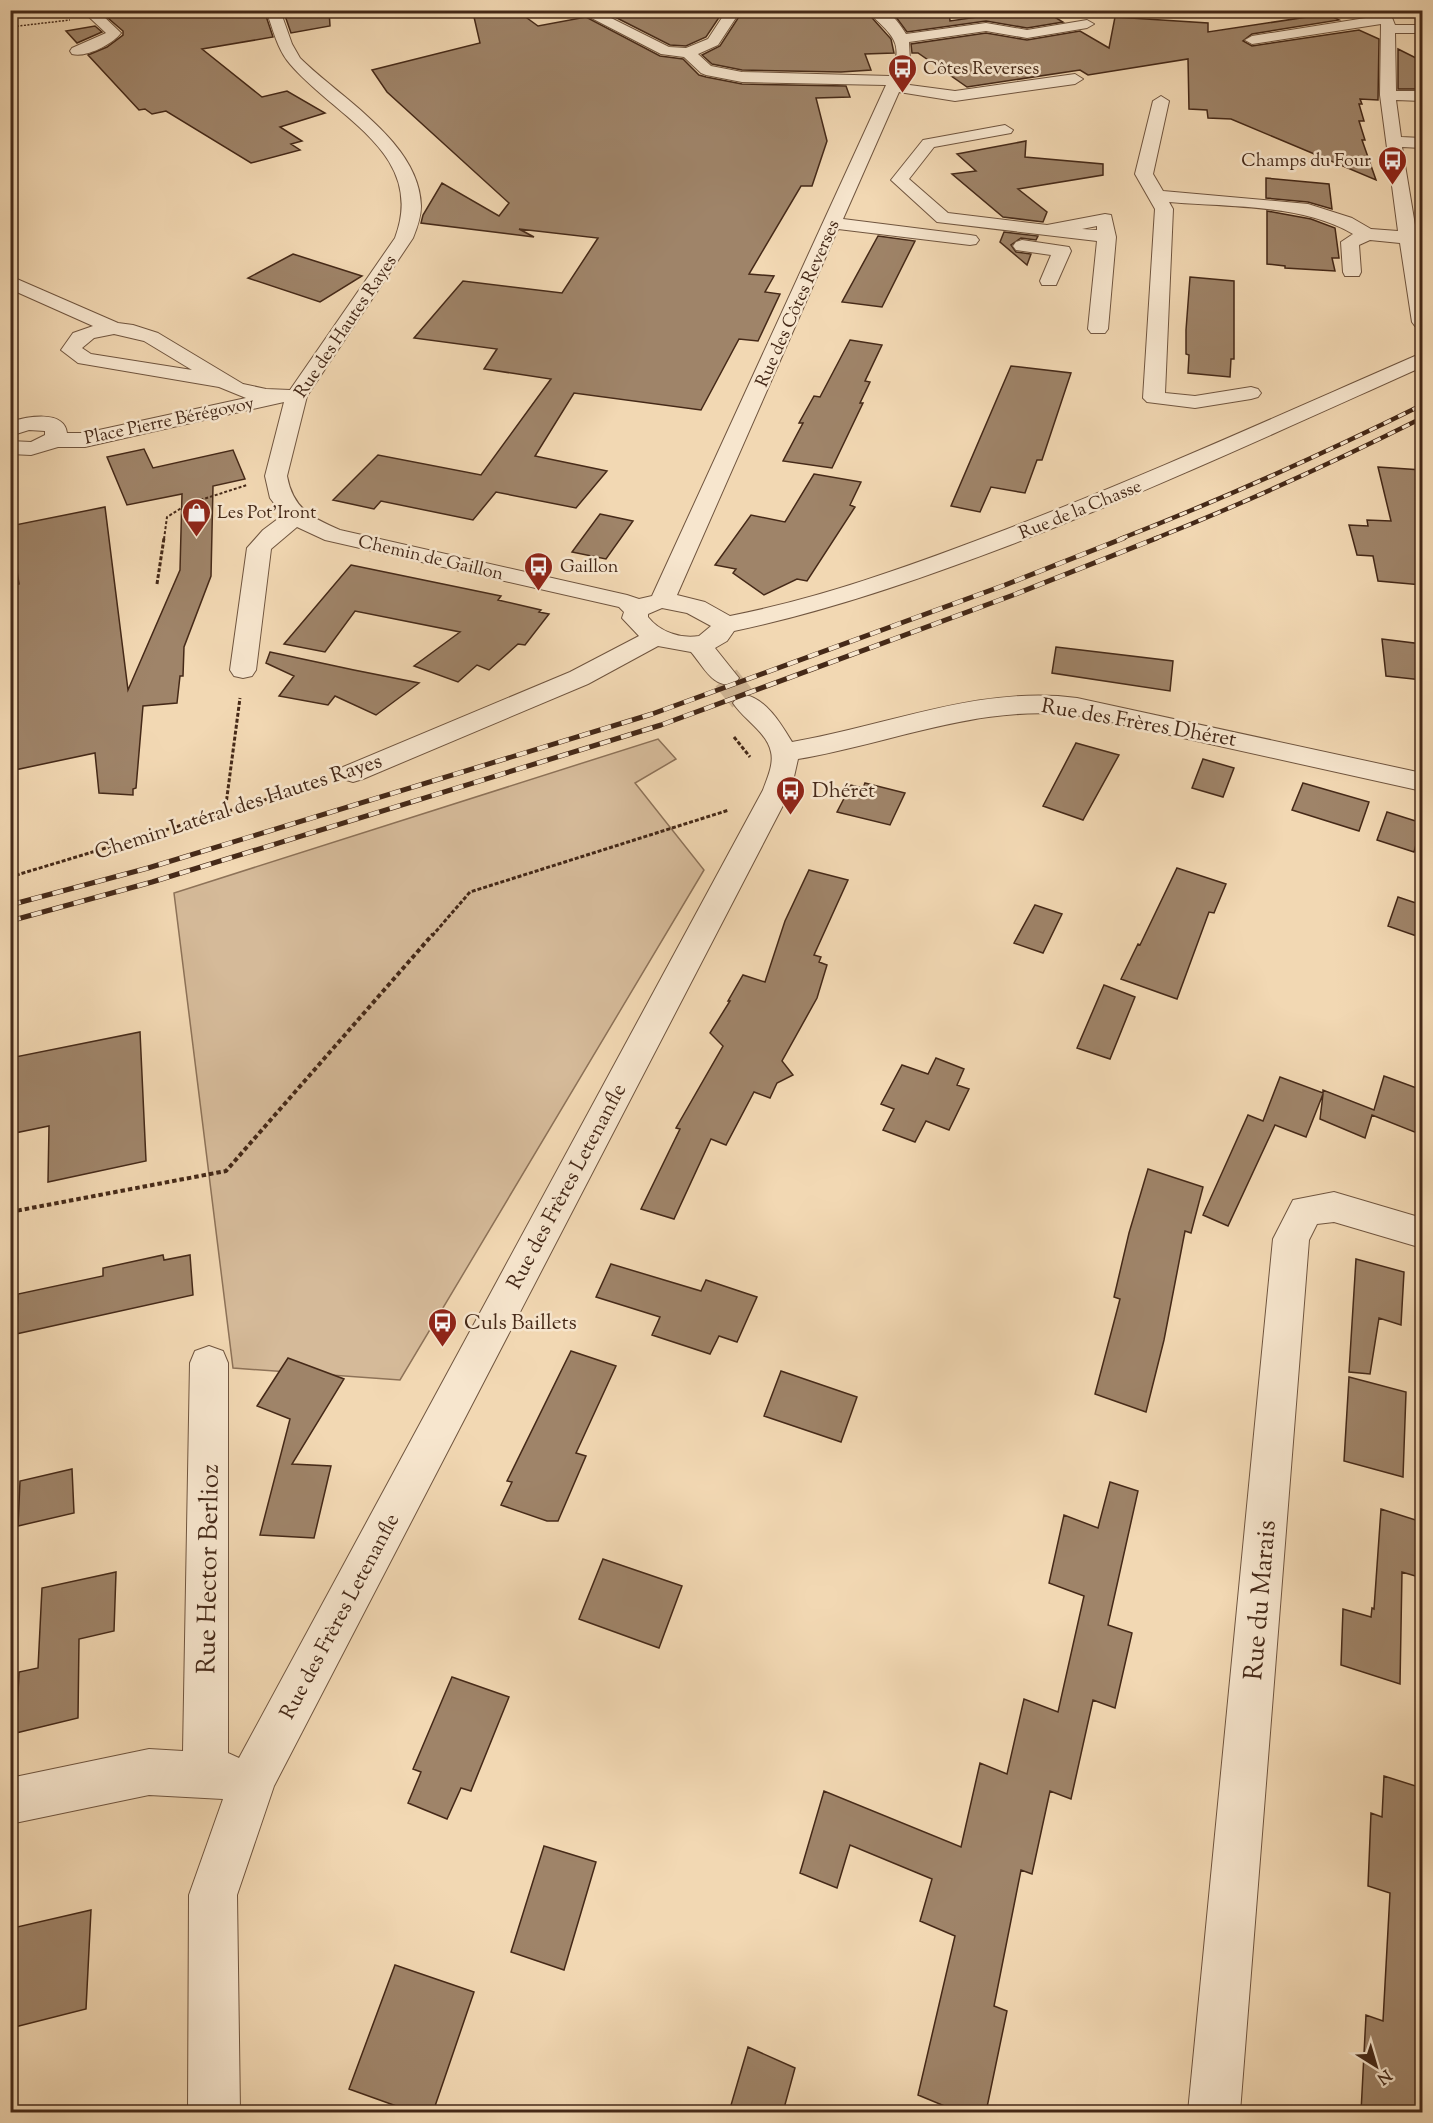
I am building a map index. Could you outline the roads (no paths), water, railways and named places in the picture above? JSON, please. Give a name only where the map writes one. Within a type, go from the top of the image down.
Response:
[{"type":"street","name":"Rue des Hautes Rayes","points":[[273,10],[293,60],[383,142],[405,178],[412,203],[411,220],[404,238],[291,396],[276,476],[277,489],[296,517]]},
{"type":"street","points":[[583,10],[666,51],[688,52],[712,42],[734,10]]},
{"type":"street","points":[[874,10],[897,30],[902,39],[986,27],[1027,34],[1087,24]]},
{"type":"street","points":[[70,20],[96,17],[113,12]]},
{"type":"street","points":[[77,51],[110,38],[114,33],[96,17]]},
{"type":"street","points":[[1252,40],[1372,20],[1422,43]]},
{"type":"street","points":[[1387,25],[1422,29]]},
{"type":"street","points":[[1387,25],[1388,95],[1393,142],[1422,322]]},
{"type":"street","name":"Rue des Côtes Reverses","points":[[662,601],[894,84],[905,56],[902,39]]},
{"type":"street","points":[[688,52],[706,70],[742,77],[894,84],[955,96],[1075,79]]},
{"type":"street","points":[[1388,95],[1422,96]]},
{"type":"street","points":[[1161,101],[1144,174],[1164,209],[1154,398],[1196,402],[1251,393]]},
{"type":"street","points":[[888,179],[929,143],[1005,130]]},
{"type":"street","points":[[1393,142],[1422,143]]},
{"type":"street","points":[[853,175],[888,179],[943,218],[1107,237],[1098,329]]},
{"type":"street","points":[[1156,195],[1308,209],[1346,222],[1367,234],[1410,238]]},
{"type":"street","points":[[832,223],[1062,251],[1050,282]]},
{"type":"street","points":[[1352,272],[1350,242],[1367,234]]},
{"type":"street","points":[[10,282],[110,326]]},
{"type":"street","name":"Place Pierre Bérégovoy","points":[[225,382],[85,359],[71,350],[74,341],[86,333],[110,326],[130,328],[189,357],[225,382],[240,389],[291,396]]},
{"type":"street","name":"Rue de la Chasse","points":[[725,625],[758,619],[842,596],[1036,527],[1146,482],[1422,360]]},
{"type":"street","name":"Place Pierre Bérégovoy","points":[[12,433],[31,449],[53,440],[85,440],[291,396]]},
{"type":"street","points":[[243,670],[259,548],[283,525],[296,517]]},
{"type":"street","name":"Chemin de Gaillon","points":[[296,517],[333,535],[627,602],[637,610]]},
{"type":"street","points":[[662,601],[683,603],[715,615],[725,625],[721,634],[710,642],[681,644],[658,636],[640,626],[635,618],[637,610],[662,601]]},
{"type":"street","name":"Chemin Latéral des Hautes Rayes","points":[[353,773],[579,678],[658,636]]},
{"type":"street","points":[[698,644],[726,678]]},
{"type":"street","name":"Rue des Frères Dhéret","points":[[768,755],[811,748],[953,713],[1033,702],[1072,706],[1266,746],[1422,782]]},
{"type":"street","points":[[746,703],[770,726],[768,755]]},
{"type":"street","name":"Rue des Frères Letenanfle","points":[[254,1777],[771,800],[784,768],[768,755]]},
{"type":"street","name":"Rue du Marais","points":[[1214,2112],[1291,1239],[1306,1211],[1334,1207],[1422,1233]]},
{"type":"street","name":"Rue Hector Berlioz","points":[[205,1775],[209,1363]]},
{"type":"street","points":[[10,1801],[149,1772],[254,1777],[213,1895],[214,2112]]},
{"type":"tunnel","points":[[726,678],[746,703]]},
{"type":"railway","points":[[1120,539],[1272,475],[1422,405]]},
{"type":"railway","points":[[1154,539],[1289,481],[1422,418]]},
{"type":"railway","points":[[10,905],[148,868],[652,714],[1005,585],[1124,538]]},
{"type":"railway","points":[[10,921],[152,882],[661,725],[1016,594],[1157,538]]},
{"type":"place","name":"Côtes Reverses","points":[[902,94]]},
{"type":"place","name":"Champs du Four","points":[[1392,186]]},
{"type":"place","name":"Les Pot’Iront","points":[[196,538]]},
{"type":"place","name":"Gaillon","points":[[539,592]]},
{"type":"place","name":"Dhéret","points":[[791,816]]},
{"type":"place","name":"Culs Baillets","points":[[443,1348]]}]
